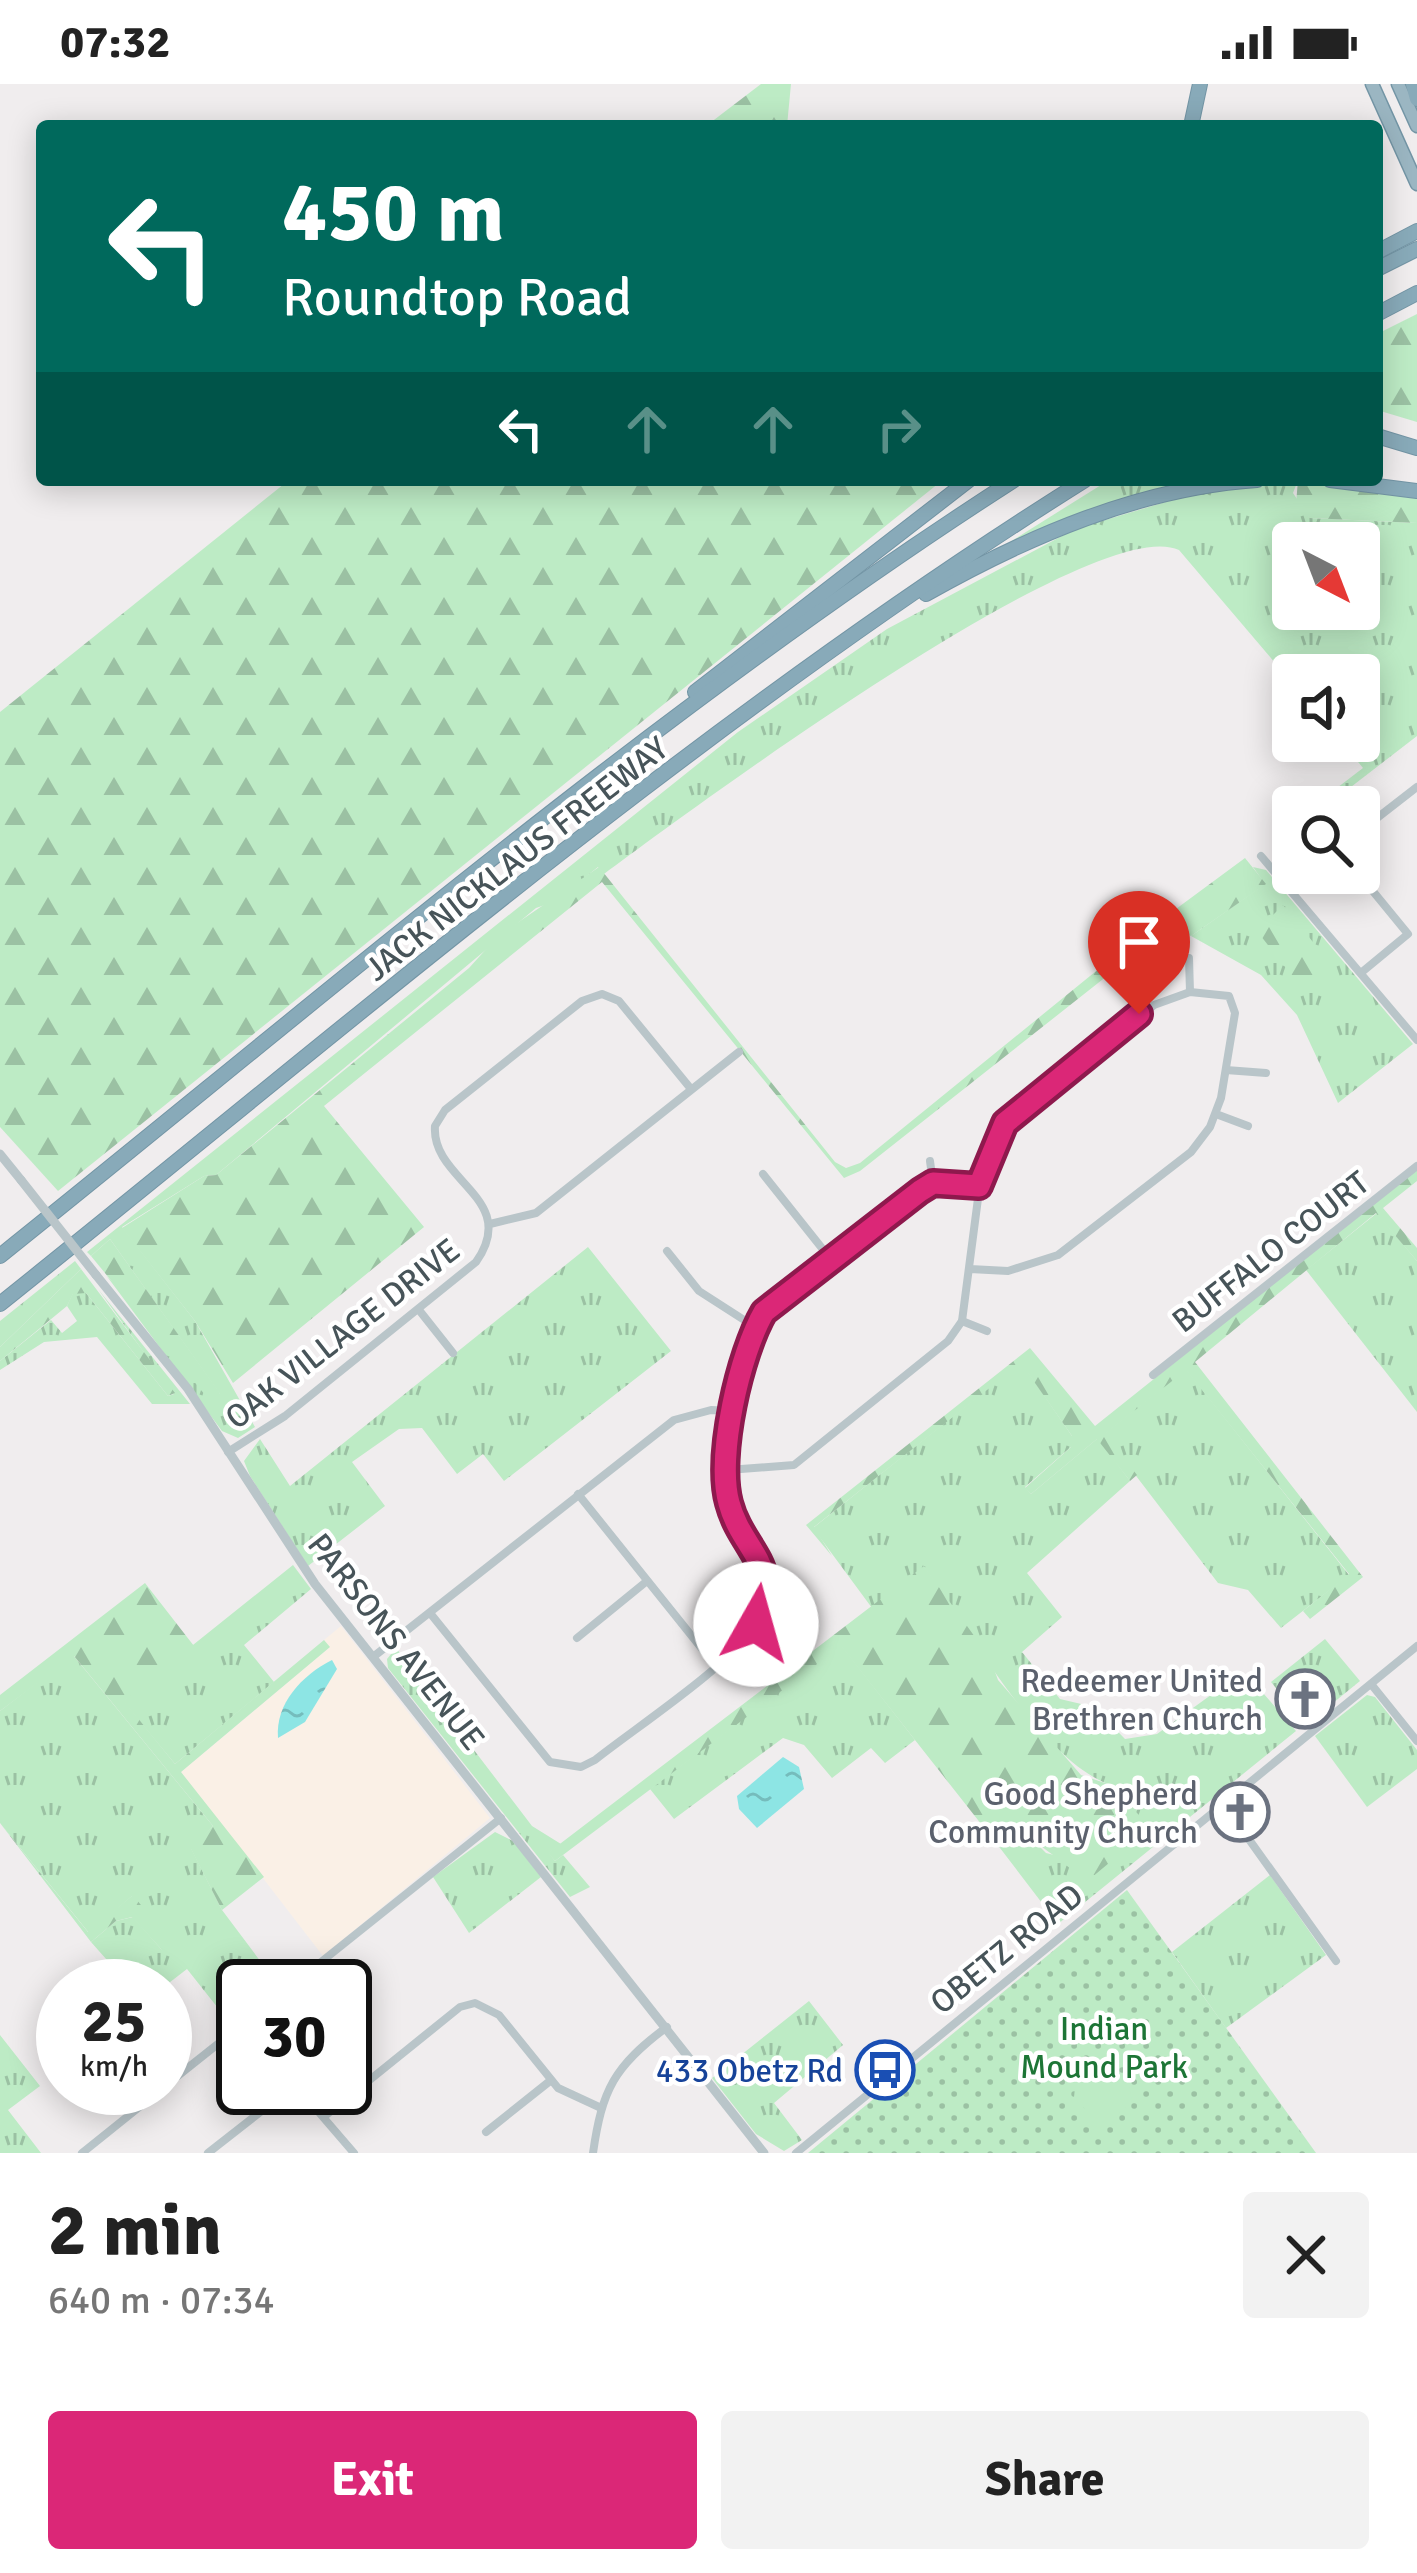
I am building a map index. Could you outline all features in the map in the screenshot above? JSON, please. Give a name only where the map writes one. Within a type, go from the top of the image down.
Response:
[{"type":"highway","points":[[1193,120],[1200,84]]},
{"type":"highway","points":[[1372,84],[1417,184]]},
{"type":"highway","points":[[1398,84],[1417,126]]},
{"type":"highway","points":[[1413,84],[1417,99]]},
{"type":"highway","points":[[1383,264],[1417,231]]},
{"type":"highway","points":[[1383,251],[1417,249]]},
{"type":"highway","points":[[1383,311],[1417,293]]},
{"type":"highway","points":[[1383,438],[1417,448]]},
{"type":"highway","points":[[592,782],[740,654],[961,486]]},
{"type":"highway","points":[[834,583],[973,486]]},
{"type":"highway","name":"JACK NICKLAUS FREEWAY","points":[[0,1256],[592,782],[822,609],[1005,486]]},
{"type":"highway","name":"JACK NICKLAUS FREEWAY","points":[[0,1304],[593,830],[853,634],[1075,486]]},
{"type":"highway","points":[[853,634],[962,574],[1063,527],[1209,486]]},
{"type":"highway","points":[[1377,486],[1417,491]]},
{"type":"street","points":[[1380,816],[1417,787]]},
{"type":"street","points":[[1262,856],[1417,1040]]},
{"type":"street","points":[[1362,972],[1408,934],[1375,894]]},
{"type":"street","points":[[1190,958],[1190,992]]},
{"type":"street","points":[[728,1470],[794,1465],[933,1356],[962,1321],[979,1186],[1005,1123],[1139,1014],[1190,992],[1226,994],[1235,1013],[1226,1070],[1216,1114],[1191,1152],[1058,1256],[1007,1271],[970,1269]]},
{"type":"street","name":"OAK VILLAGE DRIVE","points":[[228,1452],[285,1416],[476,1262],[490,1224],[484,1207],[440,1152],[434,1132],[438,1118],[582,1001],[602,994],[624,1005],[692,1089]]},
{"type":"street","points":[[490,1224],[536,1213],[739,1052]]},
{"type":"street","points":[[1226,1070],[1266,1072]]},
{"type":"street","points":[[1216,1114],[1247,1126]]},
{"type":"street","name":"PARSONS AVENUE","points":[[0,1154],[188,1389],[315,1585],[764,2153]]},
{"type":"street","points":[[930,1161],[933,1183]]},
{"type":"street","name":"BUFFALO COURT","points":[[1153,1375],[1417,1166]]},
{"type":"street","points":[[763,1174],[829,1257]]},
{"type":"street","points":[[430,1613],[538,1750],[565,1768],[596,1760],[747,1637],[766,1596],[762,1566],[727,1497],[734,1412],[755,1328],[779,1297],[933,1183],[979,1186]]},
{"type":"street","points":[[667,1251],[699,1291],[755,1328]]},
{"type":"street","points":[[418,1310],[453,1353]]},
{"type":"street","points":[[962,1321],[987,1331]]},
{"type":"street","points":[[374,1658],[674,1420],[711,1410],[734,1412]]},
{"type":"street","points":[[578,1494],[715,1665]]},
{"type":"street","points":[[577,1638],[647,1581]]},
{"type":"street","points":[[766,1596],[809,1601]]},
{"type":"street","name":"OBETZ ROAD","points":[[796,2153],[1417,1646]]},
{"type":"street","points":[[1371,1684],[1417,1741]]},
{"type":"street","points":[[1223,1803],[1336,1961]]},
{"type":"street","points":[[325,1959],[501,1818]]},
{"type":"street","points":[[354,2153],[325,2116],[460,2007],[475,2002],[499,2015],[550,2081],[599,2107]]},
{"type":"street","points":[[593,2153],[599,2107],[627,2060],[667,2027]]},
{"type":"street","points":[[192,2065],[216,2046]]},
{"type":"street","points":[[486,2132],[550,2081]]},
{"type":"street","points":[[82,2153],[129,2115]]},
{"type":"street","points":[[208,2153],[258,2115]]},
{"type":"shaded area","points":[[341,1626],[490,1818],[323,1956],[181,1772],[329,1648],[324,1640]]},
{"type":"green space","points":[[761,84],[791,84],[788,120],[714,120]]},
{"type":"green space","points":[[1417,314],[1417,422],[1383,412],[1383,331]]},
{"type":"green space","points":[[282,486],[935,486],[58,1191],[0,1127],[0,712]]},
{"type":"green space","points":[[1099,486],[1203,486],[1005,545]]},
{"type":"green space","points":[[1296,486],[1293,493],[1310,518],[1417,523],[1417,736],[1352,786],[1339,786],[1363,768],[1358,762],[1380,762],[1380,654],[1272,654],[1272,659],[1179,550],[1134,550],[1065,575],[982,619],[800,734],[604,874],[598,867],[554,902],[536,908],[216,1175],[204,1176],[122,1227],[195,1321],[255,1427],[238,1438],[222,1431],[106,1275],[220,1394],[110,1239],[91,1256],[87,1252],[738,732],[887,629],[1075,529],[1189,495]]},
{"type":"green space","points":[[1298,486],[1383,486],[1417,492],[1417,523],[1310,518],[1296,504]]},
{"type":"green space","points":[[1245,858],[1266,884],[1191,936],[1169,927],[860,1171],[844,1178],[602,882],[324,1106],[424,1227],[233,1383],[195,1321],[122,1228],[204,1176],[216,1175],[469,968],[498,936],[599,867],[835,1162],[846,1168],[860,1163],[1138,937]]},
{"type":"green space","points":[[1253,867],[1266,870],[1272,877],[1272,894],[1286,894],[1413,1044],[1338,1103],[1297,1015],[1261,975],[1191,936],[1265,884]]},
{"type":"green space","points":[[1283,905],[1334,968],[1304,991],[1257,931]]},
{"type":"green space","points":[[1417,1169],[1417,1181],[1383,1208],[1417,1248],[1417,1261],[1376,1213],[1195,1362],[1363,1577],[1310,1619],[1303,1611],[1349,1574],[1186,1370],[1105,1434],[1137,1475],[1130,1481],[1097,1439],[1031,1494],[1025,1488],[1071,1447],[1072,1436],[1028,1373],[1011,1371],[814,1527],[832,1556],[806,1525],[1030,1348],[1095,1426]]},
{"type":"green space","points":[[1377,1213],[1417,1261],[1417,1412],[1306,1270]]},
{"type":"green space","points":[[110,1239],[220,1393],[210,1401],[91,1256]]},
{"type":"green space","points":[[588,1247],[671,1351],[504,1481],[483,1454],[457,1474],[422,1428],[399,1429],[352,1462],[385,1506],[308,1566],[244,1461],[260,1439],[290,1486]]},
{"type":"green space","points":[[75,1261],[81,1269],[0,1347],[0,1321]]},
{"type":"green space","points":[[81,1269],[175,1393],[168,1396],[86,1293],[73,1294],[67,1306],[0,1361],[0,1347]]},
{"type":"green space","points":[[98,1289],[190,1404],[152,1404],[97,1337],[44,1342],[0,1370],[0,1361],[51,1320],[62,1333],[77,1321],[67,1306],[73,1293],[86,1293],[168,1396],[174,1394]]},
{"type":"green space","points":[[1186,1369],[1349,1575],[1281,1628],[1248,1590],[1218,1583],[1104,1434]]},
{"type":"green space","points":[[1011,1370],[1028,1372],[1072,1436],[1072,1446],[1025,1487],[1031,1494],[1098,1438],[1130,1481],[1027,1573],[1062,1617],[1022,1652],[1060,1699],[1094,1707],[1125,1739],[1157,1734],[1233,1679],[1263,1693],[1296,1731],[1058,1924],[1000,1848],[1023,1830],[1046,1853],[1062,1857],[1111,1785],[1085,1772],[1033,1722],[924,1567],[872,1608],[813,1528]]},
{"type":"green space","points":[[293,1565],[311,1589],[244,1645],[274,1682],[175,1764],[123,1701]]},
{"type":"green space","points":[[924,1566],[990,1658],[998,1680],[1081,1775],[1111,1785],[1151,1828],[1085,1883],[1023,1831],[1000,1848],[841,1646],[555,1861],[548,1853]]},
{"type":"green space","points":[[145,1583],[194,1646],[124,1701],[175,1764],[324,1640],[330,1647],[181,1772],[264,1877],[222,1910],[190,1847],[213,1826],[74,1656],[0,1711],[0,1695]]},
{"type":"green space","points":[[1325,1639],[1360,1681],[1306,1725],[1271,1682]]},
{"type":"green space","points":[[841,1645],[915,1740],[885,1763],[871,1748],[832,1778],[804,1745],[783,1738],[674,1819],[650,1789]]},
{"type":"green space","points":[[396,1648],[532,1826],[561,1844],[549,1853],[555,1861],[563,1855],[590,1887],[570,1897],[388,1668],[387,1659]]},
{"type":"green space","points":[[73,1655],[213,1826],[191,1848],[222,1910],[259,1959],[216,1959],[216,2006],[192,1975],[192,1959],[106,1959],[91,1942],[116,1921],[133,1917],[162,1950],[132,1896],[89,1933],[0,1823],[0,1711]]},
{"type":"green space","points":[[1367,1695],[1375,1697],[1417,1750],[1417,1769],[1367,1807],[1315,1736]]},
{"type":"green space","points":[[0,1823],[88,1932],[133,1895],[174,1947],[162,1950],[132,1917],[116,1921],[91,1942]]},
{"type":"green space","points":[[495,1832],[513,1841],[541,1877],[469,1933],[433,1877]]},
{"type":"green space","points":[[1270,1875],[1326,1955],[1226,2028],[1172,1952]]},
{"type":"green space","name":"Indian Mound Park","points":[[1127,1890],[1316,2153],[808,2153]]},
{"type":"green space","points":[[809,2001],[843,2045],[774,2103],[802,2140],[784,2151],[756,2134],[712,2078]]},
{"type":"green space","points":[[0,2035],[36,2081],[36,2089],[8,2110],[41,2153],[0,2153]]},
{"type":"green space","points":[[1107,2061],[1129,2087],[1132,2102],[1101,2128],[1074,2097],[1075,2088]]},
{"type":"water","points":[[332,1660],[337,1669],[305,1722],[278,1738],[286,1702],[310,1674]]},
{"type":"water","points":[[783,1757],[799,1767],[804,1789],[757,1828],[739,1809],[737,1796]]},
{"type":"place","name":"Redeemer United Brethren Church","points":[[1305,1699]]},
{"type":"place","name":"Good Shepherd Community Church","points":[[1240,1812]]},
{"type":"place","name":"433 Obetz Rd","points":[[885,2070]]},
{"type":"route","points":[[756,1624],[766,1596],[762,1566],[731,1512],[727,1481],[739,1382],[749,1337],[764,1312],[886,1213],[933,1183],[979,1186],[994,1137],[1005,1123],[1139,1014]]}]
